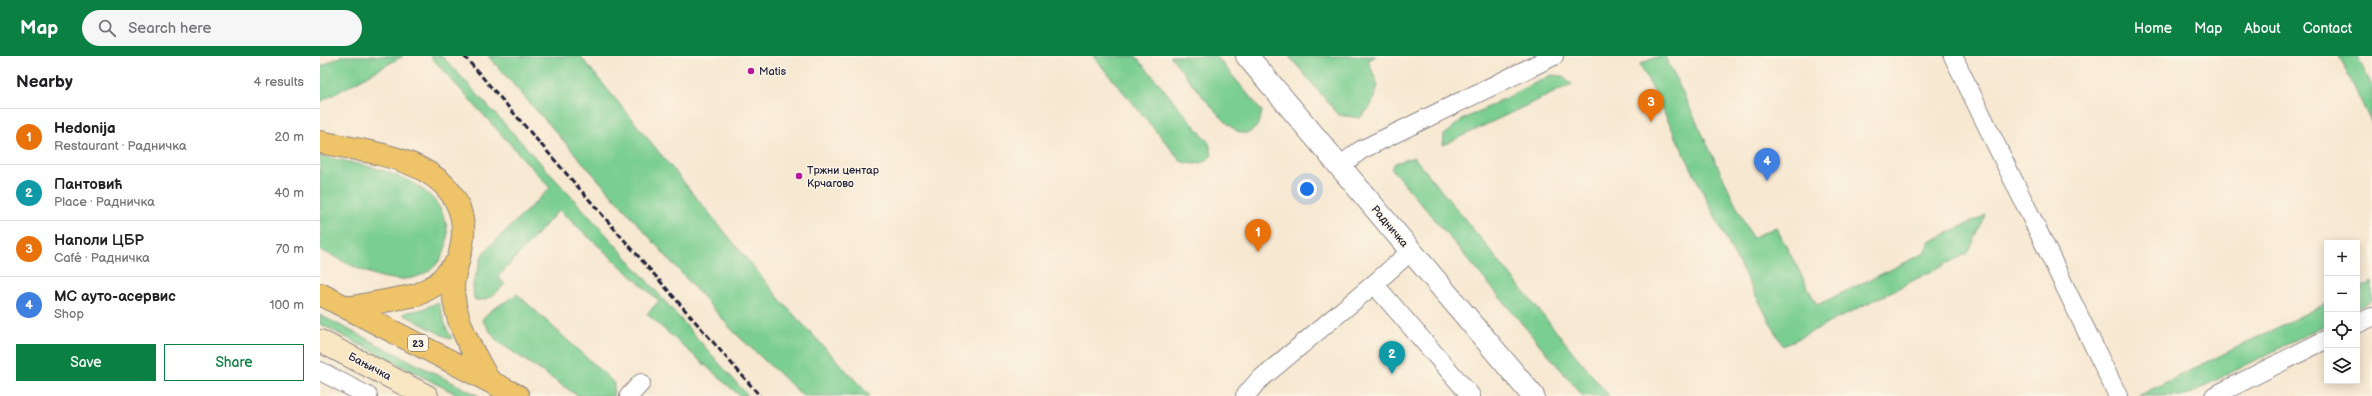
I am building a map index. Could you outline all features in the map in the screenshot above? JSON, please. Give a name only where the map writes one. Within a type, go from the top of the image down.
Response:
[{"type":"main road","points":[[320,142],[403,161],[420,167],[436,178],[450,193],[459,208],[463,227],[460,259],[453,286],[457,310],[465,337],[488,379]]},
{"type":"main road","points":[[348,308],[417,295],[437,284],[460,259]]},
{"type":"main road","name":"23","points":[[320,294],[488,379],[518,396]]},
{"type":"street","name":"Радничка","points":[[1247,56],[1533,396]]},
{"type":"street","name":"Бањичка","points":[[320,341],[421,395]]},
{"type":"lane","points":[[1340,166],[1361,150],[1554,56]]},
{"type":"lane","points":[[1952,56],[2118,396]]},
{"type":"lane","points":[[1245,396],[1258,381],[1411,251]]},
{"type":"lane","points":[[1374,284],[1471,396]]},
{"type":"lane","points":[[2360,323],[2372,317]]},
{"type":"lane","points":[[2214,396],[2324,341]]},
{"type":"lane","points":[[320,372],[368,396]]},
{"type":"green space","points":[[341,56],[403,56],[320,102],[320,67]]},
{"type":"green space","points":[[430,56],[442,56],[612,241],[748,396],[740,396],[647,314],[659,301],[559,210],[498,277],[505,284],[495,294],[487,299],[474,299],[473,284],[483,253],[550,188]]},
{"type":"green space","points":[[488,56],[580,56],[783,303],[870,396],[803,396],[733,331]]},
{"type":"green space","points":[[1093,56],[1136,56],[1209,143],[1212,155],[1205,161],[1199,163],[1191,164],[1182,162]]},
{"type":"green space","points":[[1170,56],[1216,56],[1262,111],[1260,119],[1254,130],[1247,133],[1242,133],[1235,130],[1194,86]]},
{"type":"green space","points":[[1289,56],[1376,56],[1368,60],[1378,86],[1371,106],[1360,118],[1339,115]]},
{"type":"green space","points":[[1659,56],[1665,56],[1752,238],[1776,227],[1817,305],[1925,253],[1929,242],[1986,215],[1968,253],[1783,346],[1733,253],[1640,64]]},
{"type":"green space","points":[[2339,56],[2357,56],[2372,86],[2372,124]]},
{"type":"green space","points":[[1551,75],[1563,76],[1572,84],[1443,145],[1444,135],[1460,121]]},
{"type":"green space","points":[[320,156],[374,168],[400,177],[423,190],[435,201],[443,214],[447,228],[447,242],[442,255],[434,267],[422,275],[405,279],[394,279],[361,270],[320,250]]},
{"type":"green space","points":[[1414,157],[1609,396],[1583,396],[1391,168],[1395,163]]},
{"type":"green space","points":[[2372,282],[2372,301],[2360,307],[2360,288]]},
{"type":"green space","points":[[517,294],[610,379],[614,384],[613,396],[578,396],[497,341],[482,320],[493,309]]},
{"type":"green space","points":[[438,302],[447,330],[452,338],[450,339],[404,315],[404,313],[423,309]]},
{"type":"green space","points":[[2324,304],[2324,326],[2185,396],[2138,396]]},
{"type":"green space","points":[[320,315],[479,396],[460,396],[320,324]]},
{"type":"railway","points":[[464,56],[760,396]]},
{"type":"place","name":"Matis","points":[[751,71]]},
{"type":"place","name":"Наполи ЦБР","points":[[1651,122]]},
{"type":"place","name":"Тржни центар Крчагово","points":[[799,176]]},
{"type":"place","name":"МС ауто-асервис","points":[[1767,181]]},
{"type":"place","name":"Hedonija","points":[[1258,252]]},
{"type":"place","name":"Пантовић","points":[[1392,374]]}]
